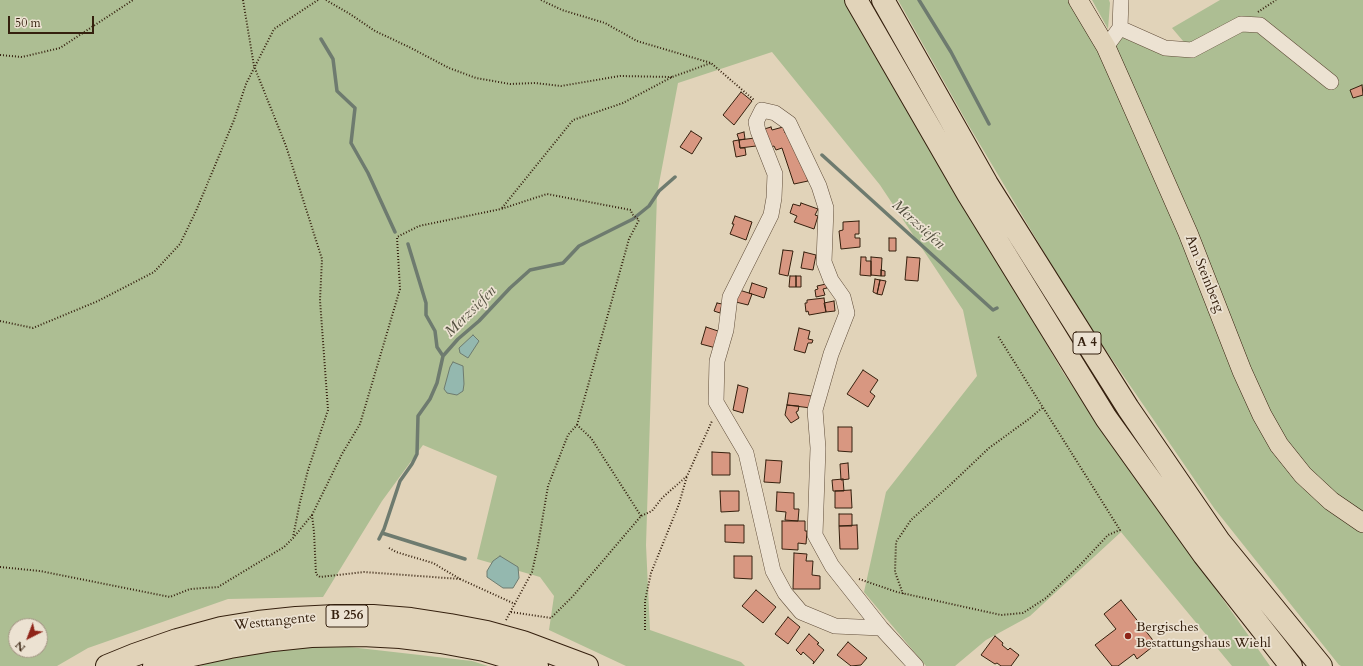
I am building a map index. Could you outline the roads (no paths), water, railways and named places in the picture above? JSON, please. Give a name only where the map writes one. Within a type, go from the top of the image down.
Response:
[{"type":"highway","name":"A 4","points":[[856,0],[968,194],[1106,418],[1204,555],[1291,666]]},
{"type":"highway","name":"A 4","points":[[883,0],[987,184],[1128,408],[1219,541],[1321,666]]},
{"type":"highway","name":"Westtangente","points":[[107,666],[177,640],[220,628],[296,618],[373,616],[412,619],[487,632],[523,642],[587,666]]},
{"type":"highway","name":"Westtangente","points":[[154,666],[207,652],[273,640],[311,636],[362,635],[400,637],[440,642],[484,650],[537,666]]},
{"type":"main road","name":"Am Steinberg","points":[[1078,0],[1106,47],[1188,233],[1242,371],[1262,415],[1279,445],[1303,475],[1331,501],[1363,523]]},
{"type":"street","points":[[1106,47],[1120,28],[1120,0]]},
{"type":"street","points":[[1120,28],[1165,48],[1192,50],[1241,24],[1260,25],[1331,82]]},
{"type":"street","points":[[881,628],[835,626],[801,612],[785,594],[773,571],[746,453],[717,404],[717,361],[726,330],[730,297],[771,215],[775,174],[758,131],[756,122],[762,110],[775,113],[789,123],[819,186],[826,208],[824,262],[831,280],[843,297],[847,313],[831,354],[814,410],[818,448],[815,535],[832,566],[881,628],[916,666]]},
{"type":"water","points":[[473,335],[479,341],[468,358],[460,353],[459,348]]},
{"type":"water","points":[[453,362],[463,366],[463,391],[457,395],[447,393],[444,389],[450,367]]},
{"type":"water","points":[[500,556],[518,567],[519,578],[513,588],[503,588],[487,577],[487,571],[493,561]]},
{"type":"waterway","name":"Merzsiefen","points":[[919,0],[951,52],[989,124]]},
{"type":"waterway","points":[[321,39],[333,59],[337,91],[355,108],[351,143],[368,173],[395,232]]},
{"type":"waterway","name":"Merzsiefen","points":[[822,155],[993,310],[997,308]]},
{"type":"waterway","name":"Merzsiefen","points":[[379,539],[384,529],[400,481],[417,454],[418,416],[430,399],[437,383],[443,356],[458,339],[479,321],[510,288],[530,270],[563,263],[579,246],[633,219],[649,206],[659,191],[675,177]]},
{"type":"waterway","points":[[408,244],[426,303],[426,315],[435,331],[437,347],[443,356]]},
{"type":"waterway","points":[[382,533],[465,559]]},
{"type":"place","name":"Bergisches Bestattungshaus Wiehl","points":[[1128,636]]}]
